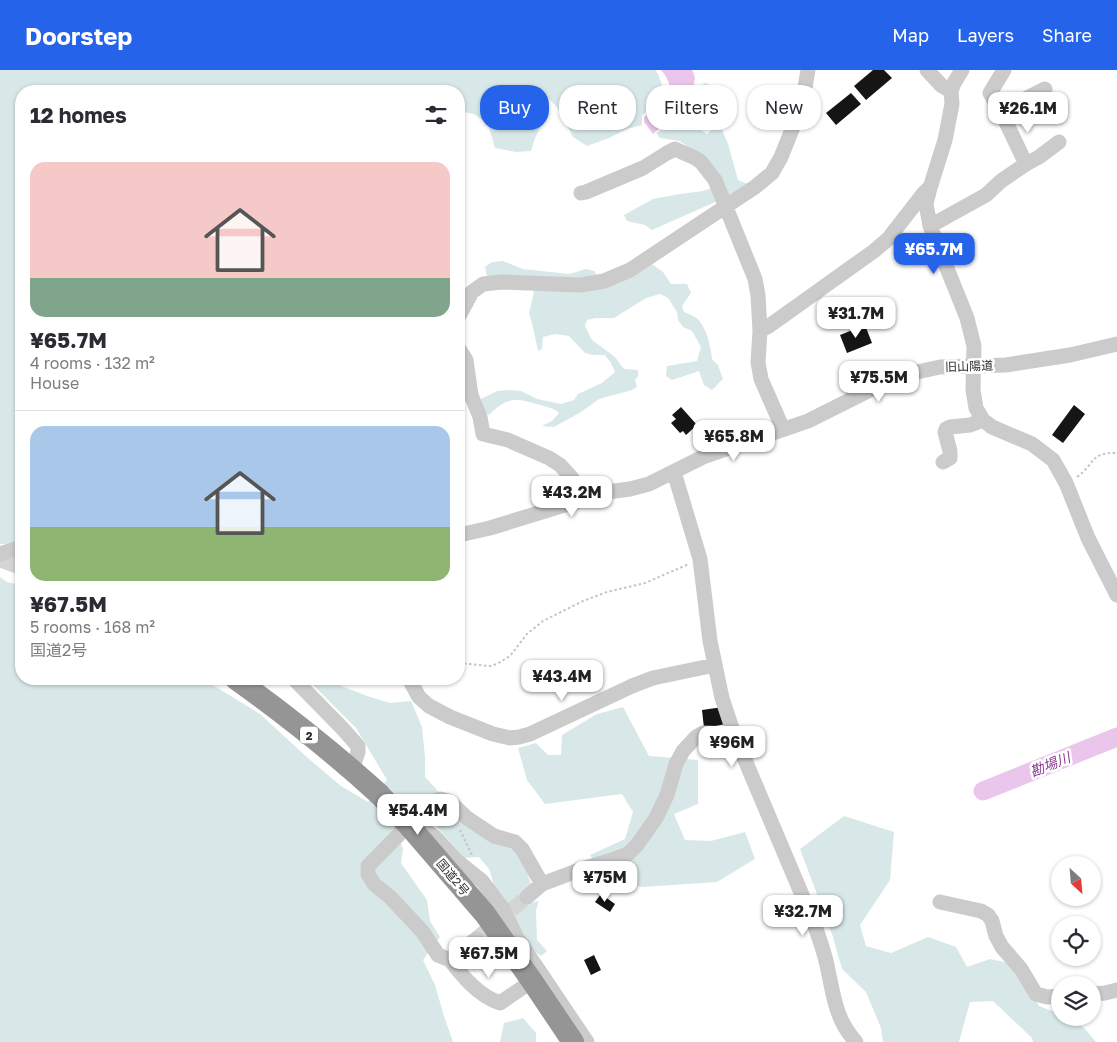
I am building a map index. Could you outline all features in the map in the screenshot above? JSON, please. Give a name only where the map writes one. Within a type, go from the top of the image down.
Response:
[{"type":"highway","name":"国道2号","points":[[244,685],[316,740],[354,764],[414,824],[484,914],[573,1042]]},
{"type":"street","points":[[465,305],[472,292],[483,284],[502,282],[581,285],[604,281],[630,270],[755,187],[772,173],[781,157],[802,105],[808,70]]},
{"type":"street","points":[[927,70],[942,86],[951,90]]},
{"type":"street","points":[[962,70],[951,90],[952,104],[945,140],[926,204],[930,226],[967,318],[974,346],[973,390],[976,408],[983,420],[992,427],[1032,444],[1053,460],[1066,482],[1088,538],[1117,595]]},
{"type":"street","points":[[1004,70],[990,93],[1026,164]]},
{"type":"street","points":[[1003,116],[1027,98],[1045,89]]},
{"type":"street","points":[[930,226],[986,195],[1001,181],[1059,142]]},
{"type":"street","points":[[581,193],[635,171],[676,149],[701,162],[715,180],[721,192],[725,207],[754,279],[758,295],[760,331],[758,362],[761,380],[783,429]]},
{"type":"street","points":[[760,331],[874,251],[888,239],[923,194],[930,188]]},
{"type":"street","name":"旧山陽道","points":[[465,534],[490,528],[607,492],[649,484],[703,457],[808,422],[884,383],[917,372],[940,367],[1006,365],[1070,355],[1117,344]]},
{"type":"street","points":[[465,358],[471,395],[480,417],[483,434],[508,440],[549,458],[560,465],[572,478],[584,499]]},
{"type":"street","points":[[943,462],[950,458],[946,429],[970,425],[983,420]]},
{"type":"street","points":[[674,472],[700,559],[710,641],[722,698],[734,734],[814,921],[828,969],[837,1011],[843,1026],[856,1042]]},
{"type":"street","points":[[0,554],[15,549]]},
{"type":"street","points":[[412,685],[419,697],[429,706],[450,717],[493,734],[510,738],[530,734],[653,678],[715,665]]},
{"type":"street","points":[[300,685],[358,746],[354,764]]},
{"type":"street","points":[[527,897],[542,884],[582,868],[628,854],[656,818],[667,795],[682,751],[696,737],[703,733],[734,734]]},
{"type":"street","points":[[532,981],[500,1004],[490,1000],[462,976],[450,960],[438,955],[422,931],[390,897],[374,884],[368,874],[368,866],[430,803],[440,799],[449,801],[467,818],[494,836],[515,842],[522,849],[542,884]]},
{"type":"street","points":[[414,824],[435,838],[456,860],[482,881],[503,909],[517,938],[587,1042]]},
{"type":"street","points":[[940,902],[981,911],[988,915],[1002,946],[1021,969],[1036,994],[1051,997]]},
{"type":"street","points":[[450,960],[476,939]]},
{"type":"street","points":[[1101,993],[1117,990]]},
{"type":"path","points":[[1066,482],[1078,477],[1098,455],[1117,453]]},
{"type":"path","points":[[465,664],[490,666],[497,664],[510,656],[527,634],[543,621],[583,601],[607,592],[646,583],[700,559]]},
{"type":"path","points":[[460,828],[474,858]]},
{"type":"shaded area","points":[[0,70],[655,70],[658,74],[662,85],[646,85],[646,112],[642,116],[642,125],[636,127],[636,85],[559,85],[559,111],[549,99],[549,85],[480,85],[480,118],[474,114],[465,112],[465,85],[15,85],[15,543],[0,544]]},
{"type":"shaded area","points":[[661,70],[691,70],[695,78],[694,85],[670,85]]},
{"type":"shaded area","points":[[490,130],[539,130],[531,151],[516,152],[495,148]]},
{"type":"shaded area","points":[[569,130],[625,130],[587,146],[573,137]]},
{"type":"shaded area","points":[[661,130],[701,130],[707,134],[711,130],[722,130],[738,180],[750,185],[652,230],[645,225],[627,221],[624,215],[653,199],[703,191],[717,186],[703,158],[680,141],[660,138],[656,133]]},
{"type":"shaded area","points":[[503,261],[523,269],[569,274],[586,269],[594,271],[604,285],[652,264],[663,272],[671,284],[687,284],[691,293],[682,306],[684,312],[699,320],[705,330],[712,359],[718,365],[723,379],[712,390],[704,385],[699,371],[672,380],[666,376],[667,366],[697,361],[701,347],[692,331],[683,327],[678,320],[677,312],[668,298],[660,294],[646,298],[614,318],[587,320],[585,326],[592,340],[615,357],[624,369],[638,370],[638,376],[635,380],[637,387],[599,399],[581,412],[554,427],[542,426],[552,421],[559,413],[550,408],[525,401],[513,400],[507,402],[489,415],[483,412],[481,399],[497,391],[521,391],[537,399],[561,404],[574,400],[578,394],[602,383],[615,372],[605,355],[585,353],[569,336],[555,334],[543,337],[542,349],[538,351],[529,313],[534,292],[520,277],[487,276],[485,267],[492,262]]},
{"type":"shaded area","points":[[0,577],[7,582],[15,584],[15,685],[213,685],[260,714],[341,786],[368,802],[387,780],[356,728],[313,685],[340,685],[390,703],[411,701],[422,727],[425,777],[438,791],[440,806],[447,819],[463,821],[487,838],[515,851],[527,872],[531,884],[524,895],[530,903],[539,901],[536,910],[537,940],[547,951],[541,956],[533,950],[494,885],[489,869],[479,857],[464,858],[437,827],[436,809],[431,801],[396,829],[403,849],[401,863],[427,900],[430,921],[440,937],[423,960],[435,985],[453,1042],[0,1042]]},
{"type":"shaded area","points":[[623,707],[649,756],[698,760],[698,804],[674,814],[685,840],[711,841],[745,832],[755,859],[717,882],[642,887],[607,878],[590,855],[625,839],[633,812],[622,794],[545,804],[527,780],[518,748],[536,743],[548,755],[561,755],[562,735],[597,714]]},
{"type":"shaded area","points":[[844,816],[894,832],[890,880],[860,925],[866,946],[891,953],[928,937],[956,947],[967,967],[990,959],[1018,965],[1039,1006],[1051,1011],[1051,1026],[1082,1026],[1096,1042],[1033,1042],[1032,1038],[993,1001],[970,1002],[959,1042],[883,1042],[881,1028],[866,992],[842,969],[832,934],[800,849]]},
{"type":"shaded area","points":[[523,1018],[536,1033],[536,1042],[500,1042],[504,1023]]},
{"type":"building","points":[[873,70],[884,70],[892,78],[866,100],[854,86]]},
{"type":"building","points":[[851,93],[861,104],[836,125],[826,113]]},
{"type":"building","points":[[865,325],[872,343],[847,353],[840,335]]},
{"type":"building","points":[[1074,405],[1085,414],[1063,443],[1052,435]]},
{"type":"building","points":[[681,407],[697,425],[686,435],[683,431],[680,433],[671,423],[676,419],[672,415]]},
{"type":"building","points":[[723,707],[726,724],[704,728],[702,710]]},
{"type":"building","points":[[601,894],[615,904],[610,912],[595,902]]},
{"type":"building","points":[[594,955],[601,970],[591,975],[584,960]]},
{"type":"waterway","name":"勘場川","points":[[983,791],[1117,737]]},
{"type":"tunnel","points":[[0,556],[15,562]]},
{"type":"tunnel","points":[[476,939],[527,897]]}]
